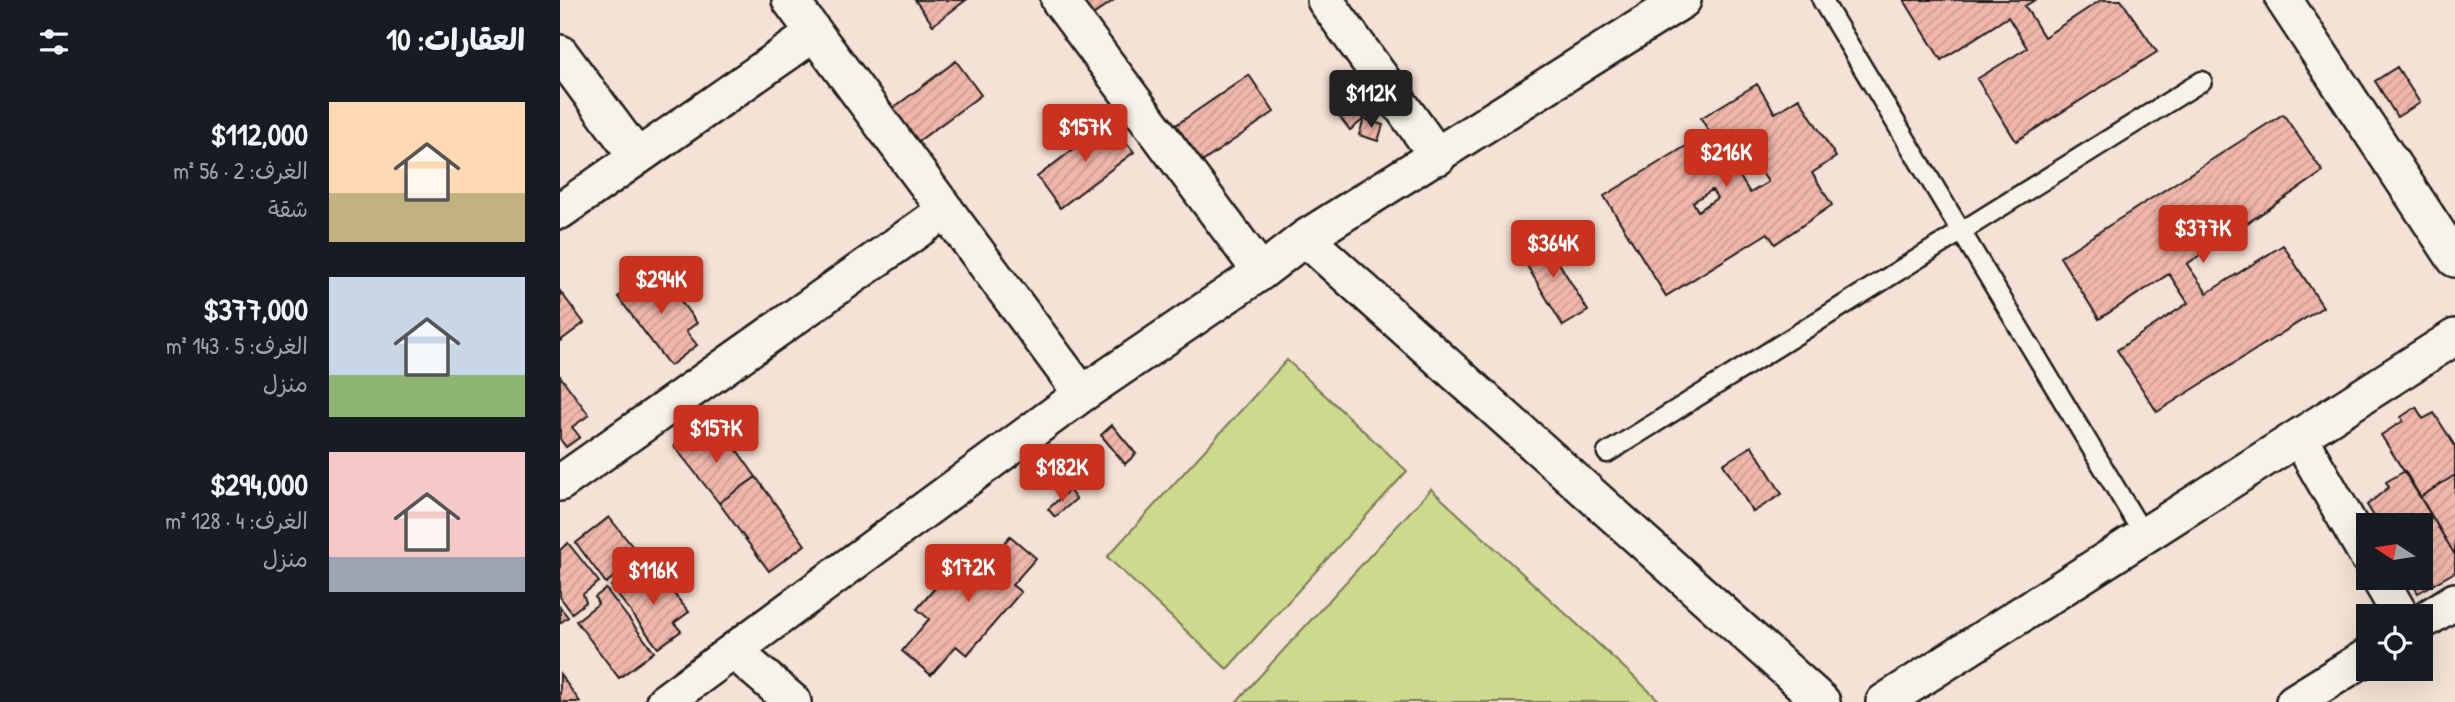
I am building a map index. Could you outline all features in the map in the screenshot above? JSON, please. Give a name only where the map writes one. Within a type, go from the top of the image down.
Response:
[{"type":"street","points":[[790,0],[1082,394]]},
{"type":"street","points":[[1059,0],[1261,272]]},
{"type":"street","points":[[1325,0],[1438,157]]},
{"type":"street","points":[[664,702],[1082,394],[1305,239],[1682,0]]},
{"type":"street","points":[[2284,0],[2455,259]]},
{"type":"street","points":[[560,211],[815,33]]},
{"type":"street","points":[[560,53],[637,158]]},
{"type":"street","points":[[560,483],[946,210]]},
{"type":"street","points":[[1305,239],[1822,702]]},
{"type":"street","points":[[1884,702],[2455,337]]},
{"type":"street","points":[[2299,438],[2356,536]]},
{"type":"street","points":[[2433,615],[2455,601]]},
{"type":"street","points":[[734,651],[793,702]]},
{"type":"street","points":[[2294,702],[2356,663]]},
{"type":"lane","points":[[1822,0],[1960,234],[2145,537]]},
{"type":"lane","points":[[1607,453],[2202,81]]},
{"type":"green space","points":[[1287,360],[1407,471],[1227,669],[1107,557]]},
{"type":"green space","points":[[1431,489],[1661,702],[1236,702]]},
{"type":"building","points":[[915,0],[966,0],[933,25]]},
{"type":"building","points":[[1078,0],[1114,0],[1090,17]]},
{"type":"building","points":[[1904,0],[2035,0],[2025,6],[2044,37],[2101,0],[2121,0],[2157,52],[2016,141],[1977,79],[2027,48],[2008,17],[1941,60]]},
{"type":"building","points":[[956,61],[981,95],[905,151],[880,118]]},
{"type":"building","points":[[2397,67],[2420,103],[2397,117],[2375,81]]},
{"type":"building","points":[[1249,75],[1274,112],[1202,162],[1176,125]]},
{"type":"building","points":[[1757,84],[1775,113],[1799,98],[1836,157],[1812,173],[1832,205],[1775,244],[1768,233],[1666,296],[1604,196],[1709,132],[1701,118]],"holes":[[[1749,153],[1768,182],[1750,193],[1732,164]],[[1712,190],[1717,198],[1698,211],[1693,202]]]},
{"type":"building","points":[[1352,105],[1364,119],[1350,130],[1339,116]]},
{"type":"building","points":[[2283,114],[2323,172],[2187,264],[2207,293],[2283,245],[2323,307],[2157,412],[2117,350],[2188,303],[2169,274],[2099,319],[2060,257]]},
{"type":"building","points":[[1364,119],[1383,125],[1378,141],[1359,135]]},
{"type":"building","points":[[1110,121],[1134,152],[1060,208],[1037,177]]},
{"type":"building","points":[[1542,235],[1588,311],[1563,326],[1517,249]]},
{"type":"building","points":[[656,268],[697,323],[686,331],[697,345],[670,366],[618,297]]},
{"type":"building","points":[[560,291],[584,323],[560,341]]},
{"type":"building","points":[[560,376],[589,415],[572,427],[580,437],[566,447],[560,439]]},
{"type":"building","points":[[2416,407],[2423,419],[2434,413],[2455,446],[2455,475],[2420,497],[2381,435],[2403,421],[2401,417]]},
{"type":"building","points":[[1112,425],[1136,454],[1125,464],[1101,435]]},
{"type":"building","points":[[692,431],[704,447],[724,432],[756,477],[719,503],[674,446]]},
{"type":"building","points":[[1752,446],[1782,494],[1753,512],[1723,464]]},
{"type":"building","points":[[1068,459],[1084,480],[1069,490],[1053,471]]},
{"type":"building","points":[[2405,471],[2430,513],[2372,513],[2367,505],[2389,487],[2386,482]]},
{"type":"building","points":[[2455,475],[2455,555],[2433,519],[2433,513],[2430,513],[2420,497]]},
{"type":"building","points":[[756,477],[805,545],[769,571],[719,503]]},
{"type":"building","points":[[1069,490],[1076,499],[1055,517],[1048,509]]},
{"type":"building","points":[[609,517],[640,556],[606,583],[576,543]]},
{"type":"building","points":[[2433,518],[2455,555],[2455,572],[2433,584]]},
{"type":"building","points":[[1010,536],[1036,558],[1012,585],[1021,592],[967,655],[956,646],[931,675],[902,651],[929,619],[917,609],[970,547],[988,562]]},
{"type":"building","points":[[568,543],[599,582],[583,594],[586,602],[572,613],[560,597],[560,550]]},
{"type":"building","points":[[656,572],[689,612],[674,623],[681,631],[658,648],[611,586],[626,576],[634,589]]},
{"type":"building","points":[[606,589],[654,652],[619,678],[576,621],[598,604],[595,597]]},
{"type":"building","points":[[560,607],[568,617],[560,623]]},
{"type":"building","points":[[560,674],[580,702],[560,702]]}]
